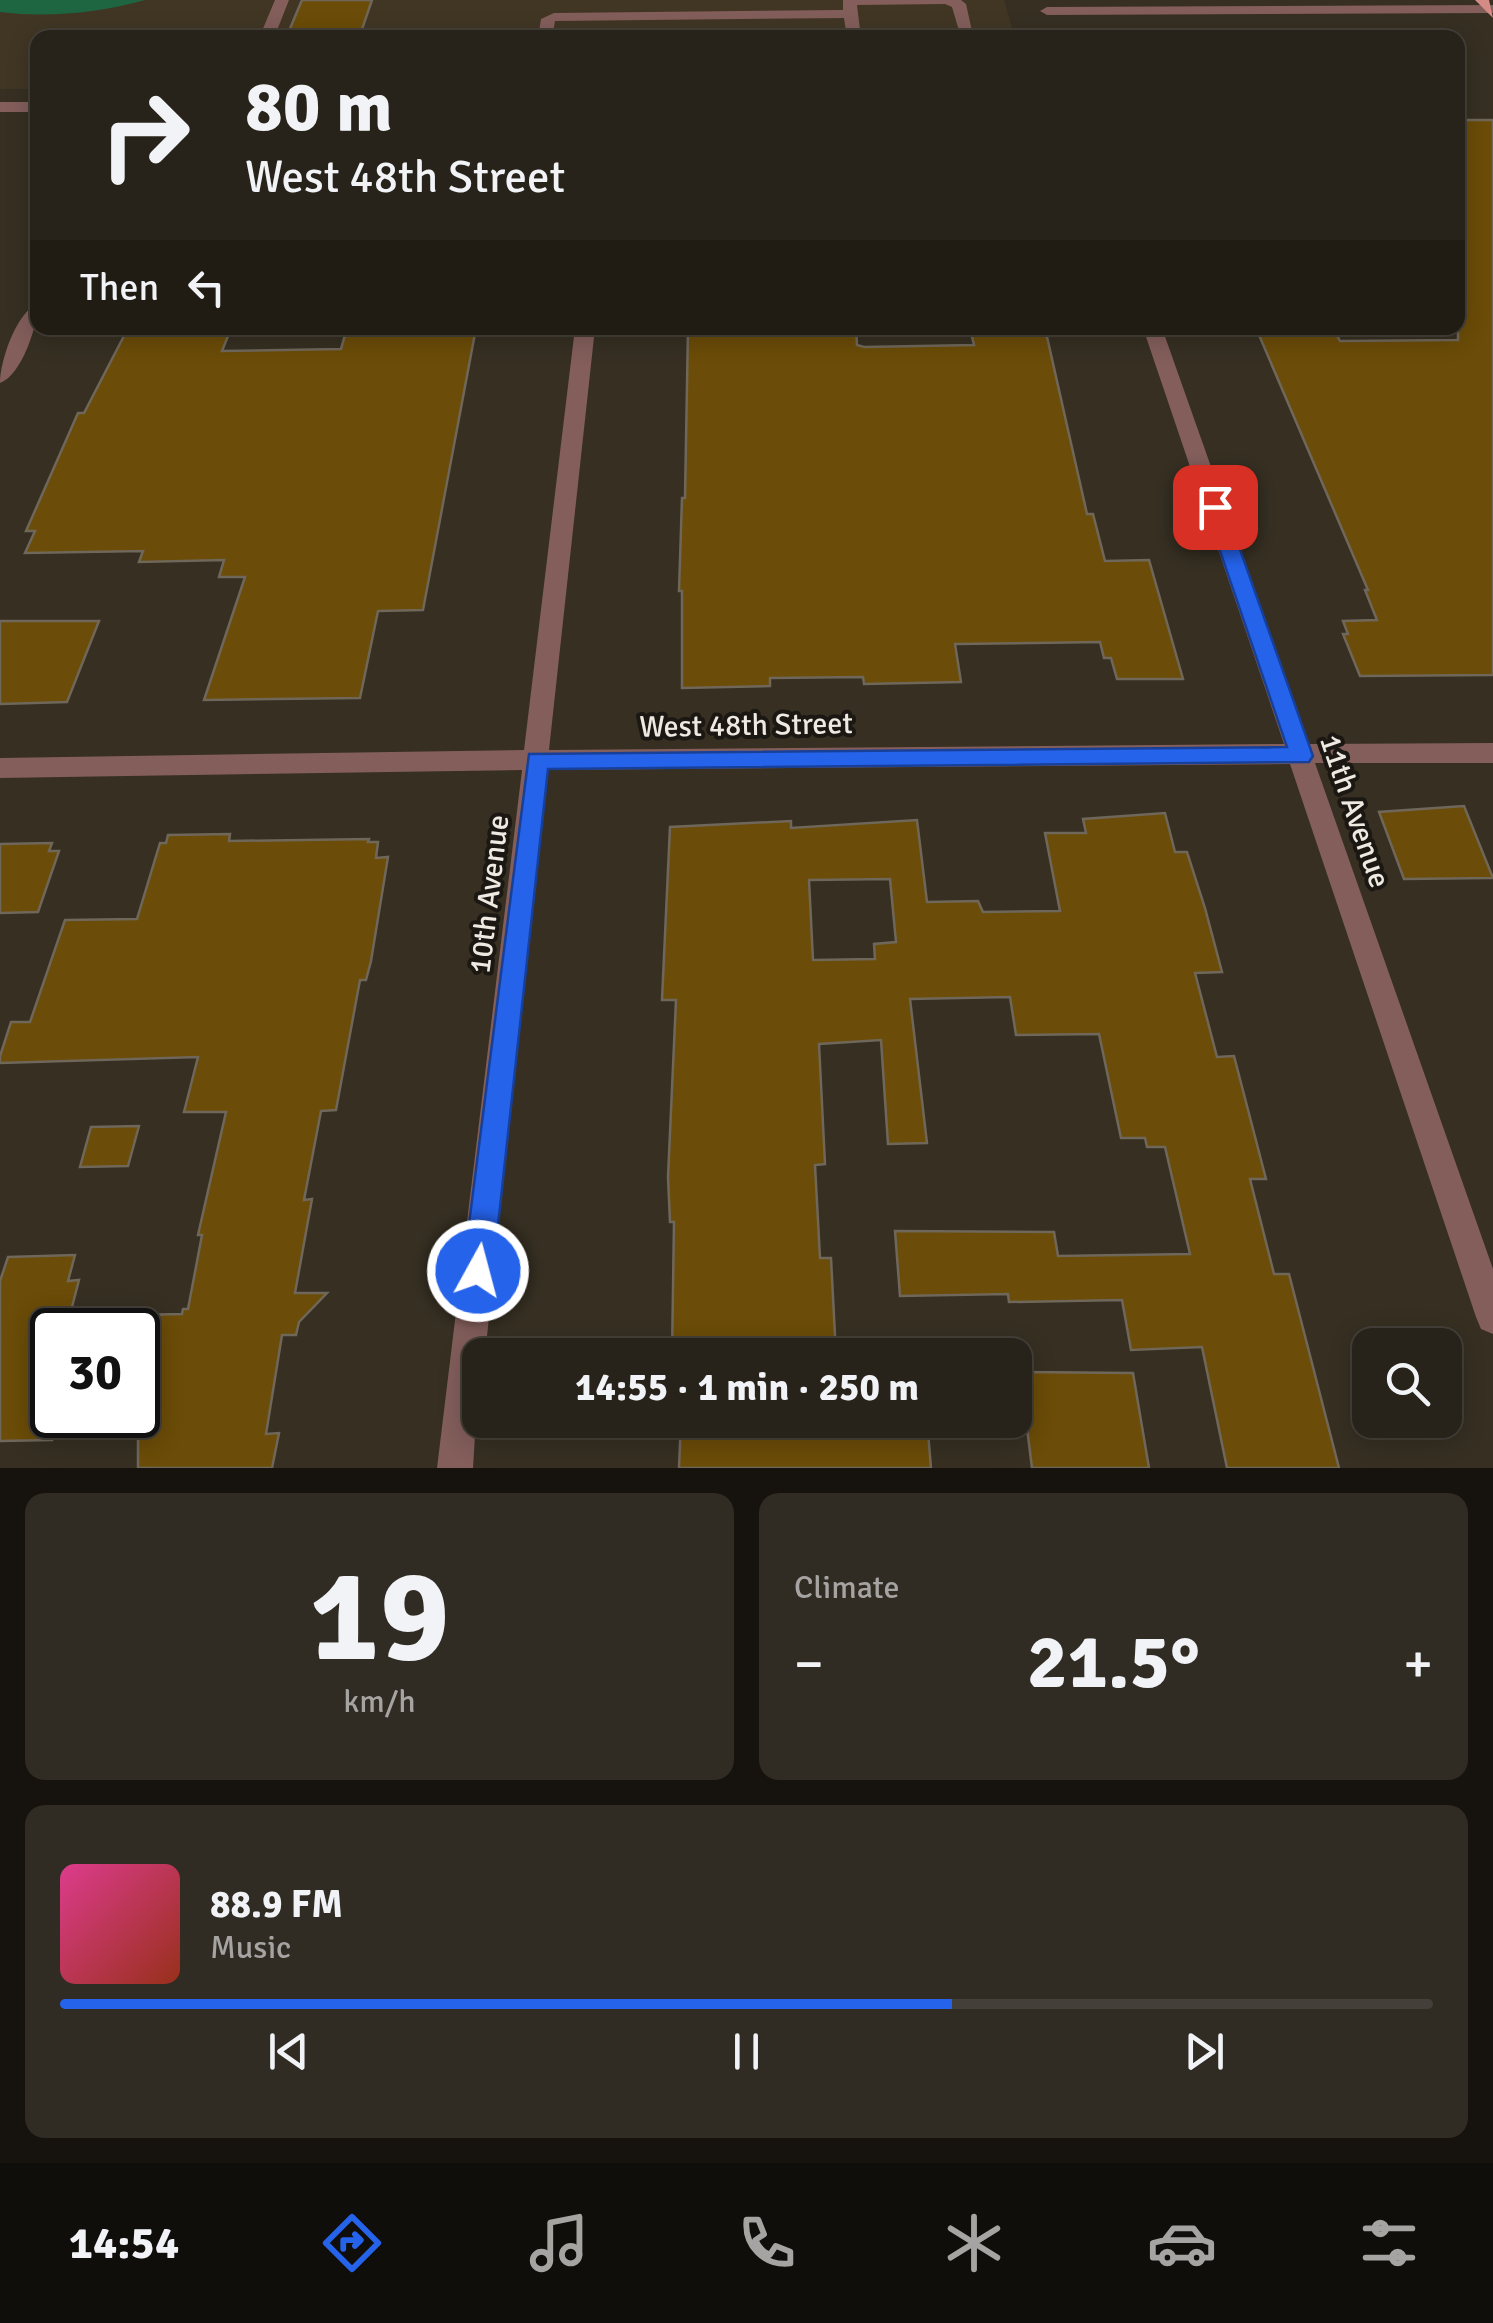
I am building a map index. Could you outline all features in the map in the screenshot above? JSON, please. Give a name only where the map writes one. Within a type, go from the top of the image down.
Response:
[{"type":"street","points":[[269,30],[282,0]]},
{"type":"street","points":[[853,30],[849,1],[946,0],[959,4],[965,30]]},
{"type":"street","points":[[1047,12],[1489,8]]},
{"type":"street","points":[[546,30],[548,20],[554,17],[850,14]]},
{"type":"street","points":[[0,107],[30,107]]},
{"type":"street","points":[[0,377],[30,323]]},
{"type":"street","name":"10th Avenue","points":[[455,1468],[584,335]]},
{"type":"street","name":"11th Avenue","points":[[1155,335],[1493,1317]]},
{"type":"street","name":"West 48th Street","points":[[0,768],[1493,752]]},
{"type":"shaded area","points":[[0,0],[1004,0],[1013,30],[30,30],[30,89],[0,89]]},
{"type":"green space","points":[[0,0],[145,0],[91,11],[36,14],[0,12]]},
{"type":"building","points":[[302,0],[372,0],[362,30],[289,30]]},
{"type":"building","points":[[1465,120],[1493,120],[1493,675],[1360,676],[1343,634],[1348,634],[1343,621],[1377,620],[1368,590],[1259,335],[1337,335],[1340,341],[1458,340],[1458,335],[1465,335]]},
{"type":"building","points":[[124,335],[228,335],[222,351],[341,349],[345,335],[475,335],[423,610],[378,611],[360,698],[204,700],[245,577],[219,577],[224,560],[139,562],[143,551],[25,553],[35,531],[26,531],[78,413],[84,413]]},
{"type":"building","points":[[688,335],[856,335],[857,345],[864,347],[974,345],[972,335],[1047,335],[1087,514],[1093,514],[1105,561],[1149,560],[1183,679],[1117,679],[1111,658],[1104,658],[1100,642],[955,644],[961,682],[864,684],[863,677],[770,678],[770,686],[682,688],[679,591]]},
{"type":"building","points":[[0,621],[99,621],[67,702],[0,704]]},
{"type":"building","points":[[1464,806],[1493,878],[1404,879],[1379,812]]},
{"type":"building","points":[[1165,813],[1175,852],[1187,852],[1222,972],[1195,973],[1217,1057],[1234,1056],[1266,1179],[1250,1179],[1274,1274],[1289,1274],[1339,1468],[1227,1468],[1202,1347],[1131,1350],[1122,1300],[1009,1302],[1008,1294],[900,1296],[895,1231],[1054,1232],[1058,1256],[1190,1254],[1165,1147],[1147,1147],[1145,1138],[1121,1138],[1099,1034],[1016,1035],[1010,997],[910,999],[927,1143],[888,1144],[881,1040],[819,1044],[825,1164],[815,1165],[820,1258],[831,1258],[835,1338],[672,1338],[674,1222],[670,1222],[668,1177],[676,1000],[662,1000],[670,827],[791,821],[791,828],[917,820],[927,902],[978,901],[983,912],[1060,911],[1045,833],[1086,833],[1083,819]],"holes":[[[890,879],[896,942],[874,944],[875,959],[813,960],[809,880]]]},
{"type":"building","points":[[230,834],[229,841],[369,839],[368,842],[378,842],[376,858],[388,857],[371,961],[366,980],[360,980],[336,1110],[321,1111],[304,1200],[312,1199],[295,1293],[327,1293],[299,1322],[296,1335],[282,1335],[266,1434],[279,1433],[272,1468],[138,1468],[138,1438],[160,1438],[160,1314],[182,1314],[183,1309],[188,1309],[202,1235],[198,1235],[226,1112],[184,1112],[198,1057],[0,1063],[11,1022],[30,1022],[65,920],[137,919],[160,843],[166,843],[168,835]]},
{"type":"building","points":[[52,843],[49,851],[59,851],[38,912],[0,913],[0,844]]},
{"type":"building","points":[[139,1126],[128,1166],[80,1167],[91,1127]]},
{"type":"building","points":[[75,1255],[68,1281],[79,1280],[72,1308],[30,1308],[30,1438],[52,1440],[0,1441],[0,1281],[8,1257]]},
{"type":"building","points":[[1032,1372],[1133,1373],[1149,1468],[1032,1468],[1028,1438],[1032,1438]]},
{"type":"building","points":[[680,1438],[928,1438],[931,1468],[679,1468]]},
{"type":"route","points":[[478,1271],[538,760],[1090,754],[1301,756],[1215,507]]}]
